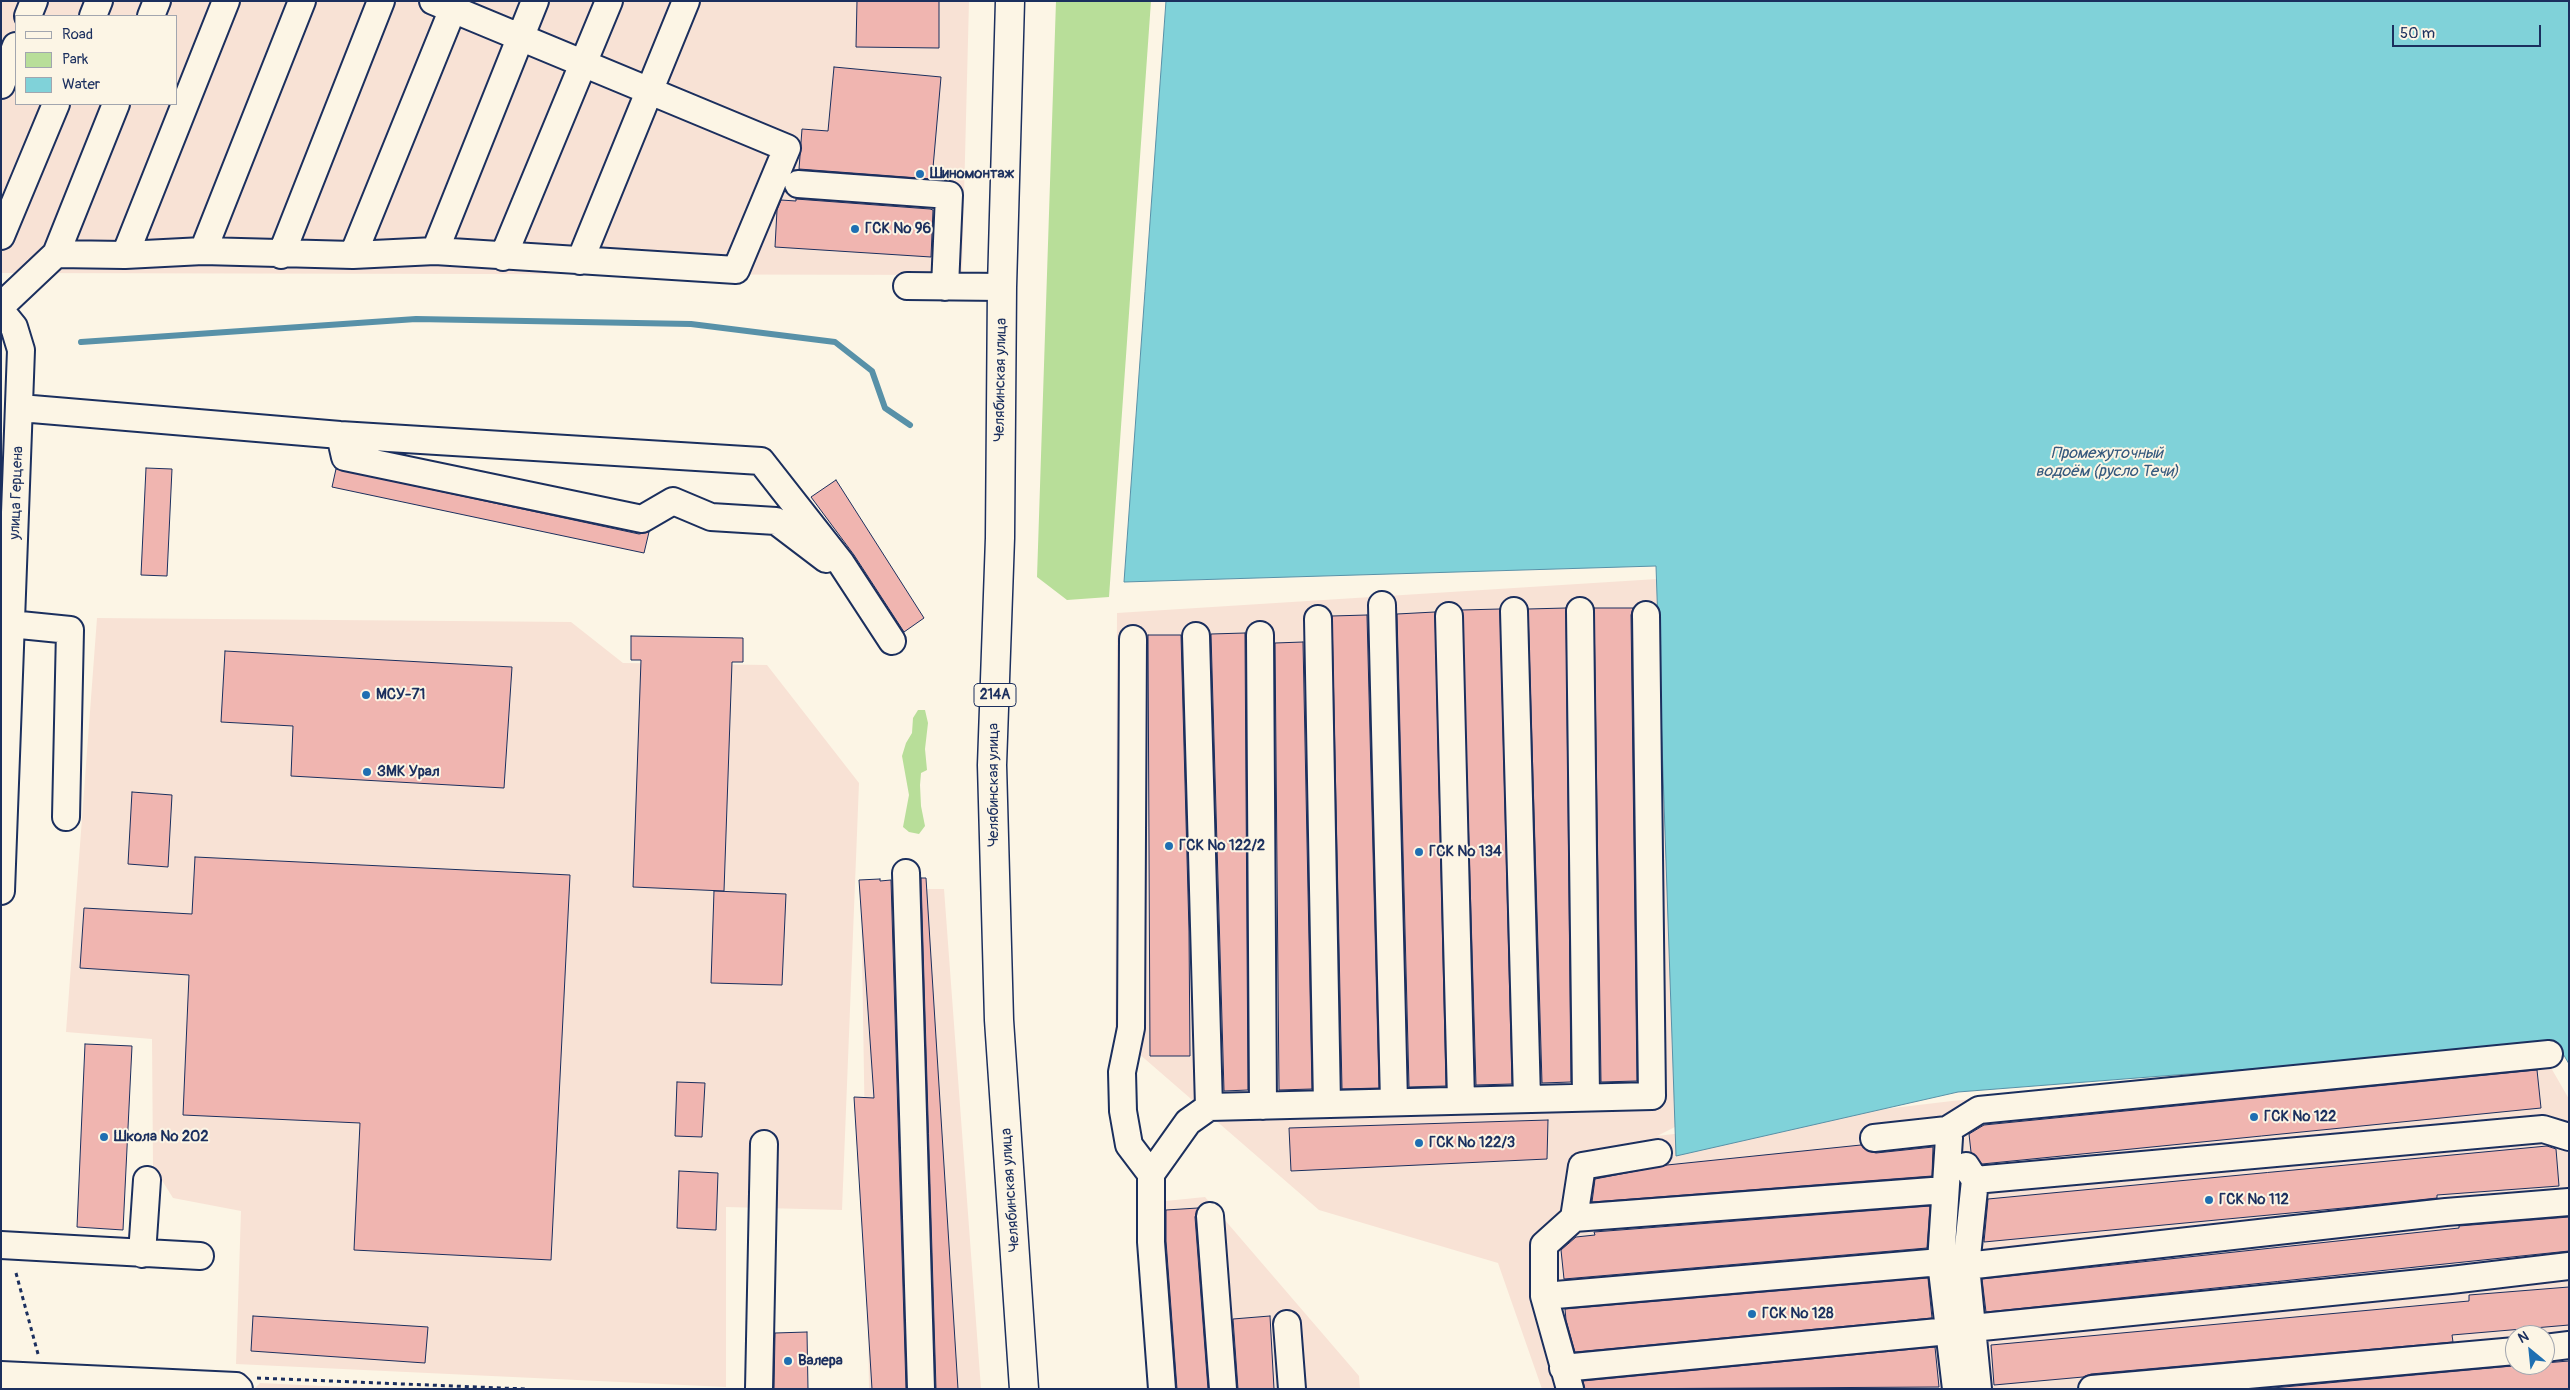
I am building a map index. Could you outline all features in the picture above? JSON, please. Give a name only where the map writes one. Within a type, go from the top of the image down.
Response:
[{"type":"main road","name":"Челябинская улица","points":[[1010,1],[1002,287],[1000,538],[992,765],[999,1020],[1024,1389]]},
{"type":"street","points":[[28,15],[34,1]]},
{"type":"street","points":[[93,15],[99,1]]},
{"type":"street","points":[[151,15],[157,1]]},
{"type":"street","points":[[125,255],[226,1]]},
{"type":"street","points":[[203,251],[302,1]]},
{"type":"street","points":[[281,255],[381,1]]},
{"type":"street","points":[[436,251],[535,1]]},
{"type":"street","points":[[503,257],[609,1]]},
{"type":"street","points":[[580,262],[686,1]]},
{"type":"street","points":[[56,254],[125,255],[203,251],[281,255],[353,255],[436,251],[580,262],[736,270],[787,148],[520,37],[447,4],[353,255]]},
{"type":"street","points":[[1,85],[15,49]]},
{"type":"street","points":[[1,236],[56,105]]},
{"type":"street","points":[[1,306],[56,254],[116,105]]},
{"type":"street","points":[[798,184],[949,195],[945,287]]},
{"type":"street","points":[[907,286],[1002,287]]},
{"type":"street","name":"улица Герцена","points":[[1,311],[14,327],[21,350],[20,408],[8,558],[10,624],[1,888]]},
{"type":"street","points":[[20,408],[340,435],[762,461],[842,563],[892,641]]},
{"type":"street","points":[[340,435],[345,457],[642,519],[673,501],[711,517],[776,521],[825,559],[842,563]]},
{"type":"street","points":[[1382,605],[1394,1102]]},
{"type":"street","points":[[1514,611],[1527,1099]]},
{"type":"street","points":[[1580,611],[1586,1097]]},
{"type":"street","points":[[1162,1389],[1150,1242],[1151,1174],[1188,1122],[1208,1107],[1652,1096],[1646,615]]},
{"type":"street","points":[[1449,616],[1461,1100]]},
{"type":"street","points":[[1318,619],[1327,1104]]},
{"type":"street","points":[[10,624],[70,630],[66,817]]},
{"type":"street","points":[[1260,635],[1263,1106]]},
{"type":"street","points":[[1196,636],[1208,1107]]},
{"type":"street","points":[[1133,639],[1131,1028],[1122,1072],[1123,1111],[1129,1145],[1151,1174]]},
{"type":"street","points":[[906,873],[921,1389]]},
{"type":"street","points":[[1874,1138],[1948,1134],[1978,1110],[2549,1054]]},
{"type":"street","points":[[1975,1180],[2543,1129],[2569,1137]]},
{"type":"street","points":[[1948,1134],[1975,1180],[1953,1264]]},
{"type":"street","points":[[1948,1134],[1945,1190],[1953,1264],[1961,1330],[1978,1389]]},
{"type":"street","points":[[759,1389],[764,1144]]},
{"type":"street","points":[[1574,1218],[1582,1166],[1658,1153]]},
{"type":"street","points":[[142,1254],[146,1180]]},
{"type":"street","points":[[1945,1190],[1574,1218],[1544,1245],[1544,1296],[1566,1378],[1961,1330],[2569,1266]]},
{"type":"street","points":[[1544,1296],[1953,1264],[2436,1213],[2569,1202]]},
{"type":"street","points":[[1210,1216],[1223,1389]]},
{"type":"street","points":[[1,1246],[200,1256]]},
{"type":"street","points":[[1288,1324],[1292,1389]]},
{"type":"street","points":[[1956,1389],[1961,1330]]},
{"type":"street","points":[[2555,1347],[2569,1345]]},
{"type":"street","points":[[2092,1389],[2505,1352]]},
{"type":"street","points":[[1,1375],[236,1386],[239,1389]]},
{"type":"shaded area","points":[[1,1],[969,1],[962,275],[1,273]]},
{"type":"shaded area","points":[[1657,579],[1675,1127],[1657,1136],[1952,1101],[2142,1084],[2550,1066],[2569,1099],[2569,1389],[1542,1389],[1498,1263],[1319,1210],[1115,1033],[1117,613]]},
{"type":"shaded area","points":[[97,618],[571,622],[623,663],[767,665],[859,783],[842,1210],[726,1207],[726,1387],[236,1364],[241,1211],[173,1198],[153,1166],[152,1039],[66,1032]]},
{"type":"shaded area","points":[[861,889],[944,889],[981,1389],[869,1389]]},
{"type":"shaded area","points":[[1205,1197],[1359,1376],[1360,1389],[1151,1389],[1136,1204]]},
{"type":"shaded area","points":[[260,1383],[385,1389],[254,1389]]},
{"type":"green space","points":[[1056,1],[1151,1],[1109,597],[1067,600],[1037,577]]},
{"type":"green space","points":[[918,710],[925,710],[928,723],[925,749],[927,770],[921,773],[920,785],[921,806],[925,826],[919,834],[909,832],[903,827],[909,795],[902,756],[906,743],[912,733],[913,718]]},
{"type":"water","name":"Промежуточный водоём (русло Течи)","points":[[1166,1],[2569,1],[2569,1064],[2558,1045],[1958,1092],[1676,1156],[1656,566],[1124,582]]},
{"type":"building","points":[[857,1],[939,1],[939,48],[856,47]]},
{"type":"building","points":[[834,67],[941,77],[932,179],[799,169],[802,129],[828,131]]},
{"type":"building","name":"ГСК № 96","points":[[796,199],[933,210],[931,257],[775,247],[777,210],[781,200],[796,201]]},
{"type":"building","points":[[146,468],[172,469],[167,576],[141,575]]},
{"type":"building","points":[[336,469],[639,534],[649,532],[644,553],[332,487]]},
{"type":"building","points":[[836,480],[924,618],[904,632],[854,555],[811,497]]},
{"type":"building","name":"ГСК № 134","points":[[1566,608],[1571,1082],[1542,1083],[1528,609]]},
{"type":"building","points":[[1594,608],[1633,608],[1631,615],[1637,1081],[1601,1082]]},
{"type":"building","name":"ГСК № 134","points":[[1500,609],[1512,1084],[1476,1085],[1462,610]]},
{"type":"building","name":"ГСК № 134","points":[[1435,612],[1446,1086],[1409,1087],[1397,614]]},
{"type":"building","points":[[1367,615],[1379,1088],[1342,1089],[1332,616]]},
{"type":"building","points":[[1245,633],[1248,1090],[1224,1091],[1211,634]]},
{"type":"building","name":"ГСК № 122/2","points":[[1148,635],[1181,635],[1189,931],[1190,1056],[1150,1056]]},
{"type":"building","points":[[631,636],[743,638],[743,662],[732,662],[724,891],[633,887],[641,660],[631,660]]},
{"type":"building","points":[[1303,642],[1312,1089],[1279,1090],[1275,643]]},
{"type":"building","name":"МСУ-71","points":[[225,651],[512,667],[504,788],[291,776],[293,726],[221,722]]},
{"type":"building","points":[[132,792],[172,795],[168,867],[128,864]]},
{"type":"building","points":[[195,857],[570,875],[551,1260],[354,1250],[360,1123],[183,1115],[189,975],[80,968],[84,908],[192,914]]},
{"type":"building","points":[[921,878],[926,878],[958,1389],[936,1389]]},
{"type":"building","points":[[880,879],[880,881],[891,880],[906,1389],[872,1389],[854,1097],[874,1098],[859,880]]},
{"type":"building","points":[[714,891],[786,894],[782,985],[711,983]]},
{"type":"building","name":"Школа № 202","points":[[85,1044],[132,1046],[123,1230],[77,1227]]},
{"type":"building","name":"ГСК № 122","points":[[2537,1070],[2541,1108],[1982,1164],[1971,1152],[1969,1134],[1984,1125]]},
{"type":"building","points":[[677,1082],[705,1083],[702,1137],[675,1136]]},
{"type":"building","name":"ГСК № 122/3","points":[[1548,1120],[1547,1159],[1291,1171],[1289,1128]]},
{"type":"building","points":[[1861,1145],[1868,1151],[1876,1153],[1933,1147],[1932,1176],[1592,1202],[1595,1179],[1667,1165]]},
{"type":"building","name":"ГСК № 112","points":[[2547,1146],[2556,1149],[2559,1186],[2437,1195],[2437,1198],[2354,1207],[1984,1242],[1988,1199]]},
{"type":"building","points":[[679,1171],[718,1173],[716,1230],[677,1228]]},
{"type":"building","name":"ГСК № 128","points":[[1930,1206],[1927,1248],[1564,1279],[1561,1250],[1576,1237],[1595,1235],[1594,1232]]},
{"type":"building","points":[[1198,1208],[1195,1217],[1208,1389],[1177,1389],[1166,1241],[1166,1210]]},
{"type":"building","name":"ГСК № 112","points":[[2569,1217],[2569,1251],[1986,1312],[1982,1279],[2459,1228],[2459,1226]]},
{"type":"building","name":"ГСК № 128","points":[[1928,1278],[1932,1318],[1575,1352],[1566,1320],[1565,1309]]},
{"type":"building","points":[[2569,1287],[2569,1325],[2505,1325],[2505,1330],[2452,1335],[2453,1342],[2091,1374],[2083,1377],[1994,1385],[1991,1345],[2469,1301],[2469,1295]]},
{"type":"building","points":[[253,1316],[428,1327],[425,1363],[251,1351]]},
{"type":"building","points":[[1270,1316],[1274,1389],[1238,1389],[1233,1319]]},
{"type":"building","name":"Валера","points":[[807,1332],[808,1389],[774,1389],[775,1333]]},
{"type":"building","name":"ГСК № 128","points":[[1935,1347],[1939,1387],[1585,1389],[1583,1381]]},
{"type":"building","points":[[2569,1361],[2569,1389],[2262,1389],[2505,1367],[2505,1375],[2555,1375],[2555,1362]]},
{"type":"waterway","points":[[81,342],[416,319],[691,324],[835,342],[872,371],[885,408],[910,425]]},
{"type":"place","name":"Шиномонтаж","points":[[920,174]]},
{"type":"place","name":"ГСК № 96","points":[[855,229]]},
{"type":"place","name":"МСУ-71","points":[[366,695]]},
{"type":"place","name":"ЗМК Урал","points":[[367,772]]},
{"type":"place","name":"ГСК № 122/2","points":[[1169,846]]},
{"type":"place","name":"ГСК № 134","points":[[1419,852]]},
{"type":"place","name":"ГСК № 122","points":[[2254,1117]]},
{"type":"place","name":"Школа № 202","points":[[104,1137]]},
{"type":"place","name":"ГСК № 122/3","points":[[1419,1143]]},
{"type":"place","name":"ГСК № 112","points":[[2209,1200]]},
{"type":"place","name":"ГСК № 128","points":[[1752,1314]]},
{"type":"place","name":"Валера","points":[[788,1361]]}]
